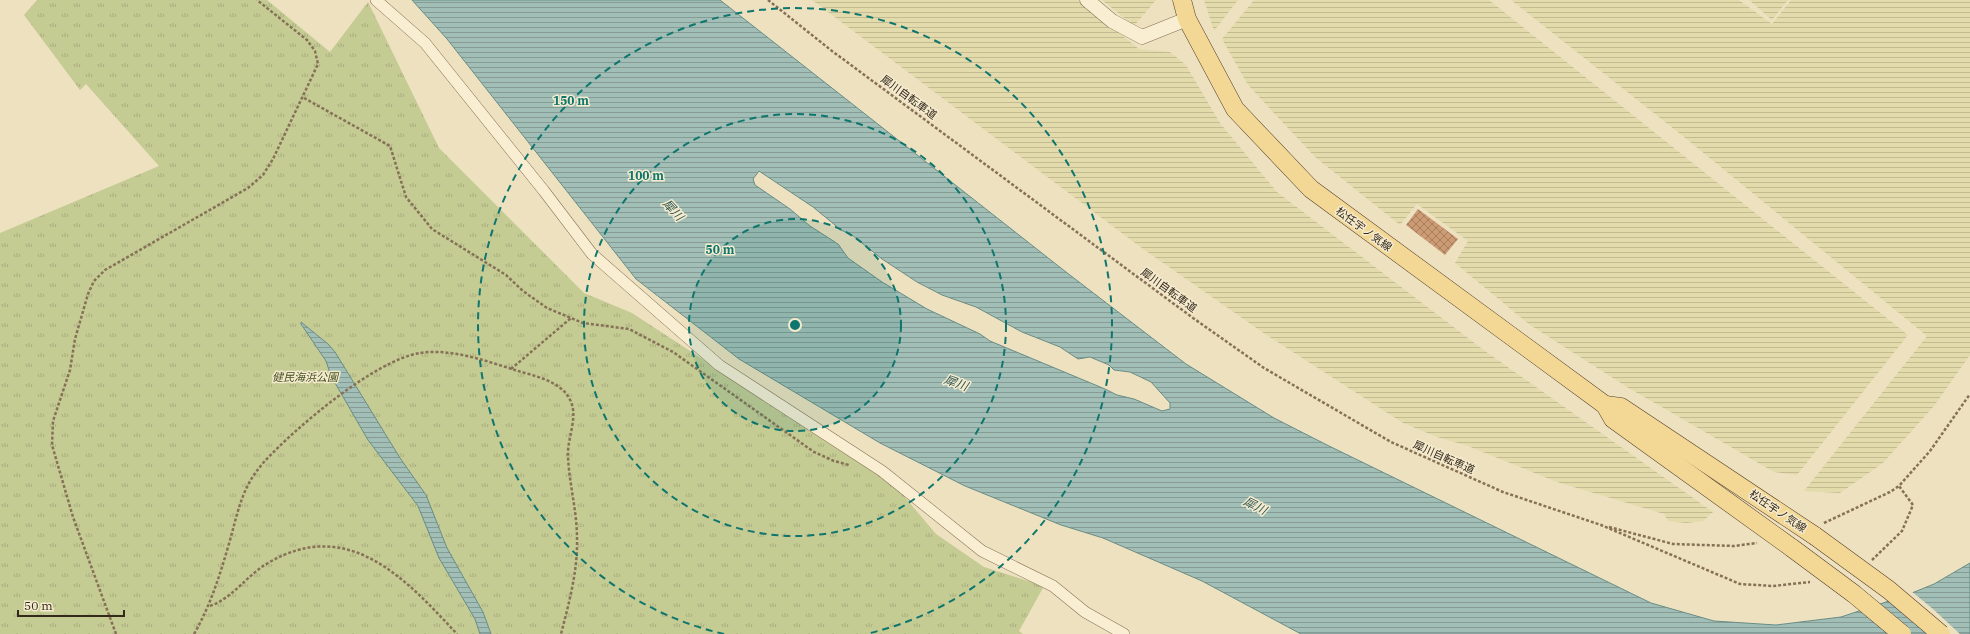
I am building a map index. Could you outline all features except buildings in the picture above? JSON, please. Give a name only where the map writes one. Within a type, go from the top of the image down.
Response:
[{"type":"main road","name":"松任宇ノ気線","points":[[1182,0],[1187,19],[1235,109],[1311,189],[1605,405],[1613,419],[1787,543],[1854,594],[1902,634]]},
{"type":"main road","name":"松任宇ノ気線","points":[[1605,405],[1621,407],[1811,532],[1889,590],[1941,634]]},
{"type":"street","points":[[376,0],[425,44],[544,191],[592,254],[719,365],[882,471],[982,551],[1053,586],[1085,612],[1124,634]]},
{"type":"street","points":[[1088,0],[1112,21],[1142,37],[1187,19]]},
{"type":"path","points":[[116,634],[75,524],[52,445],[53,421],[70,370],[75,339],[88,294],[94,281],[105,270],[248,188],[263,175],[273,159],[304,98],[318,64],[315,51],[307,40],[257,0]]},
{"type":"path","name":"犀川自転車道","points":[[768,0],[832,51],[1187,313],[1264,368],[1391,442],[1503,492],[1600,524],[1673,544],[1734,546],[1787,543]]},
{"type":"path","points":[[304,98],[390,146],[406,197],[432,230],[506,275],[532,298],[547,308],[583,323],[639,333],[673,352],[814,452],[834,461],[850,465]]},
{"type":"path","points":[[511,369],[571,318]]},
{"type":"path","points":[[194,634],[209,606],[219,579],[241,498],[247,485],[265,462],[337,397],[392,362],[421,352],[466,356],[545,379],[560,388],[571,401],[573,411],[568,456],[577,537],[571,596],[561,634]]},
{"type":"path","points":[[1811,532],[1899,486]]},
{"type":"path","points":[[209,606],[221,602],[262,566],[284,553],[308,546],[340,547],[367,556],[393,572],[425,600],[457,634]]},
{"type":"shaded area","points":[[812,0],[1078,0],[1139,49],[1170,52],[1186,65],[1220,123],[1277,192],[1485,351],[1713,512],[1703,521],[1686,523],[1668,521],[1664,514],[1557,482],[1468,446],[1437,437],[1403,423],[1265,334],[1143,249]]},
{"type":"shaded area","points":[[1102,0],[1156,0],[1134,26]]},
{"type":"shaded area","points":[[1204,0],[1238,0],[1214,31]]},
{"type":"shaded area","points":[[1254,0],[1489,0],[1908,335],[1797,475],[1774,472],[1627,387],[1530,325],[1455,263],[1468,241],[1417,204],[1400,225],[1315,157],[1248,85],[1222,39]]},
{"type":"shaded area","points":[[1511,0],[1739,0],[1772,24],[1791,0],[1970,0],[1970,355],[1934,406],[1883,463],[1840,493],[1804,491],[1927,336],[1684,137]]},
{"type":"shaded area","points":[[1749,0],[1788,0],[1772,20]]},
{"type":"green space","name":"健民海浜公園","points":[[37,0],[267,0],[330,52],[368,2],[439,148],[584,293],[632,313],[886,479],[903,495],[936,534],[984,567],[1044,586],[1019,631],[1023,634],[0,634],[0,233],[159,166],[86,84],[80,90],[24,15]]},
{"type":"water","name":"犀川","points":[[412,0],[720,0],[1066,272],[1186,364],[1274,418],[1327,445],[1651,603],[1714,621],[1776,625],[1841,617],[1907,595],[1934,584],[1970,563],[1970,634],[1301,634],[1202,581],[1103,538],[1061,525],[965,486],[880,443],[739,359],[636,279],[447,39]],"holes":[[[759,171],[813,207],[841,230],[852,235],[882,259],[917,282],[942,295],[976,307],[1022,332],[1060,347],[1078,359],[1090,357],[1109,365],[1114,370],[1130,372],[1151,382],[1170,403],[1170,409],[1162,411],[1134,399],[1117,395],[990,341],[980,334],[927,309],[882,282],[848,258],[838,244],[810,226],[790,209],[755,185],[753,179]]]},
{"type":"water","points":[[301,322],[328,344],[335,352],[400,458],[426,495],[447,548],[483,612],[491,634],[480,634],[475,619],[439,558],[418,506],[368,440],[331,376],[326,361]]},
{"type":"pier","points":[[1911,591],[1960,634],[1930,634],[1906,594]]}]
